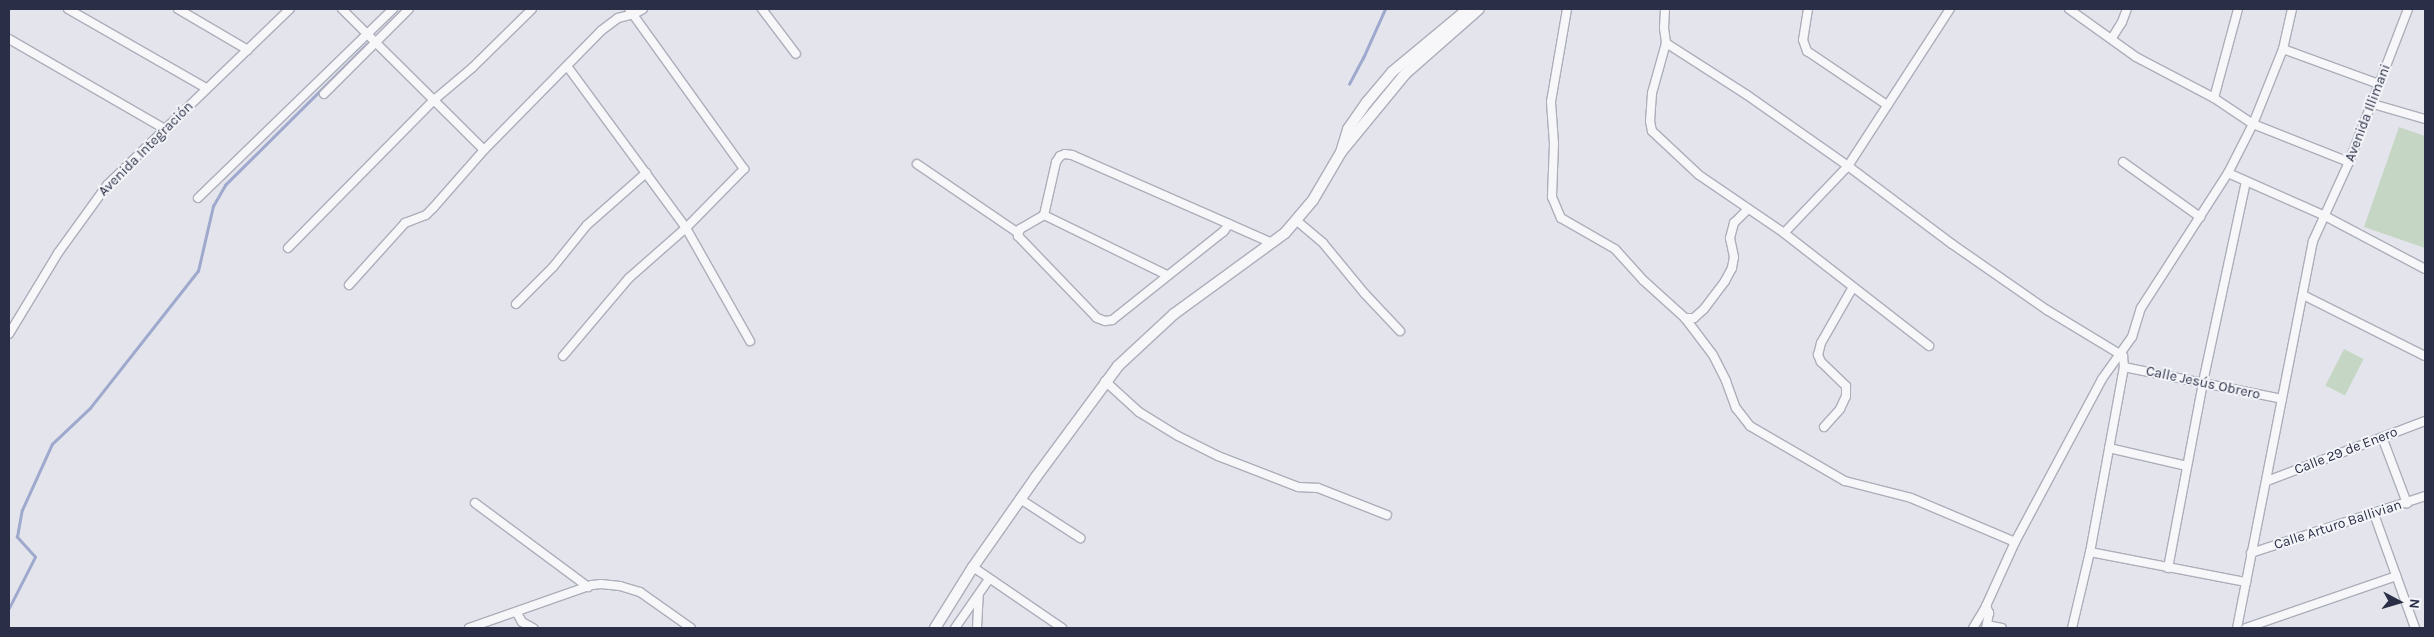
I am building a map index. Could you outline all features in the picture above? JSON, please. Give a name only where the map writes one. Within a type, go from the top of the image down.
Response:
[{"type":"street","points":[[68,9],[206,88]]},
{"type":"street","points":[[178,9],[248,50]]},
{"type":"street","name":"Avenida Integración","points":[[9,334],[80,220],[108,184],[290,9]]},
{"type":"street","points":[[342,9],[484,150]]},
{"type":"street","points":[[198,198],[393,9]]},
{"type":"street","points":[[324,94],[409,9]]},
{"type":"street","points":[[288,248],[434,100],[472,68],[532,9]]},
{"type":"street","points":[[349,285],[391,236],[405,223],[426,215],[484,150],[602,30],[631,11],[643,9]]},
{"type":"street","points":[[762,9],[796,54]]},
{"type":"street","points":[[1341,152],[1348,129],[1392,72],[1463,14],[1473,9]]},
{"type":"street","points":[[935,628],[973,567],[1105,380],[1130,353],[1174,314],[1272,243],[1297,220],[1313,200],[1341,152],[1405,74],[1479,9]]},
{"type":"street","points":[[1567,9],[1551,102],[1554,205],[1561,218],[1615,248],[1643,280],[1685,318],[1713,355],[1726,381],[1736,408],[1750,426],[1845,482],[1911,498],[2015,542]]},
{"type":"street","points":[[1665,9],[1664,28],[1666,43],[1652,93],[1650,121],[1652,131],[1699,175],[1784,233],[1929,346]]},
{"type":"street","points":[[1808,9],[1803,40],[1807,50],[1888,105]]},
{"type":"street","points":[[1784,233],[1848,166],[1950,9]]},
{"type":"street","points":[[2069,9],[2136,57],[2214,98],[2253,124],[2349,162]]},
{"type":"street","points":[[2112,38],[2122,22],[2127,9]]},
{"type":"street","points":[[2214,98],[2238,9]]},
{"type":"street","points":[[1972,628],[1986,606],[2015,542],[2102,379],[2132,337],[2141,308],[2228,172],[2253,124],[2284,49],[2292,9]]},
{"type":"street","name":"Avenida Illimani","points":[[2237,628],[2313,241],[2373,104],[2406,9]]},
{"type":"street","points":[[563,356],[629,278],[686,228],[744,169],[651,42],[631,11]]},
{"type":"street","points":[[9,39],[165,129]]},
{"type":"street","points":[[1666,43],[1747,95],[1848,166],[1952,244],[2047,310],[2120,353],[2124,358],[2124,367],[2090,552],[2072,628]]},
{"type":"street","points":[[2284,49],[2379,84]]},
{"type":"street","points":[[568,66],[686,228],[750,340]]},
{"type":"street","points":[[2373,104],[2425,119]]},
{"type":"street","points":[[1229,224],[1224,231],[1112,320],[1102,321],[1019,239],[1018,233],[1020,229],[1044,215],[1056,162],[1060,156],[1065,154],[1229,224],[1272,243]]},
{"type":"street","points":[[2123,162],[2200,217]]},
{"type":"street","points":[[917,164],[1018,233]]},
{"type":"street","points":[[2228,172],[2246,182],[2325,216],[2425,269]]},
{"type":"street","points":[[516,304],[553,267],[587,225],[646,173]]},
{"type":"street","points":[[2168,568],[2204,382],[2246,182]]},
{"type":"street","points":[[1685,318],[1694,318],[1704,310],[1725,281],[1732,268],[1734,257],[1730,238],[1734,223],[1748,209]]},
{"type":"street","points":[[1044,215],[1167,275]]},
{"type":"street","points":[[1297,220],[1323,243],[1364,294],[1400,331]]},
{"type":"street","points":[[1824,427],[1840,409],[1846,396],[1846,386],[1821,362],[1818,355],[1821,343],[1853,287]]},
{"type":"street","points":[[2303,295],[2425,356]]},
{"type":"street","name":"Calle Jesús Obrero","points":[[2124,367],[2282,399]]},
{"type":"street","points":[[1105,380],[1139,412],[1178,436],[1218,456],[1298,487],[1318,488],[1387,515]]},
{"type":"street","name":"Calle 29 de Enero","points":[[2267,481],[2425,422]]},
{"type":"street","points":[[2382,437],[2407,503]]},
{"type":"street","points":[[2109,448],[2188,466]]},
{"type":"street","name":"Calle Arturo Ballivian","points":[[2251,553],[2425,496]]},
{"type":"street","points":[[1020,500],[1080,538]]},
{"type":"street","points":[[475,503],[588,587]]},
{"type":"street","points":[[2374,514],[2415,628]]},
{"type":"street","points":[[2090,552],[2246,582]]},
{"type":"street","points":[[973,567],[1062,628]]},
{"type":"street","points":[[2246,628],[2396,576]]},
{"type":"street","points":[[955,628],[989,579]]},
{"type":"street","points":[[469,628],[588,587],[610,584],[630,588],[649,598],[691,628]]},
{"type":"street","points":[[977,628],[979,593]]},
{"type":"street","points":[[1986,606],[1989,610],[1986,627],[2002,628]]},
{"type":"street","points":[[517,613],[522,622],[533,628]]},
{"type":"green space","points":[[2399,127],[2425,136],[2425,248],[2364,227]]},
{"type":"green space","points":[[2344,349],[2364,359],[2345,396],[2325,386]]},
{"type":"waterway","points":[[381,31],[403,9]]},
{"type":"waterway","points":[[1349,84],[1385,9]]},
{"type":"waterway","points":[[9,608],[35,557],[17,537],[22,510],[52,444],[90,408],[198,271],[213,206],[225,185],[367,44]]}]
